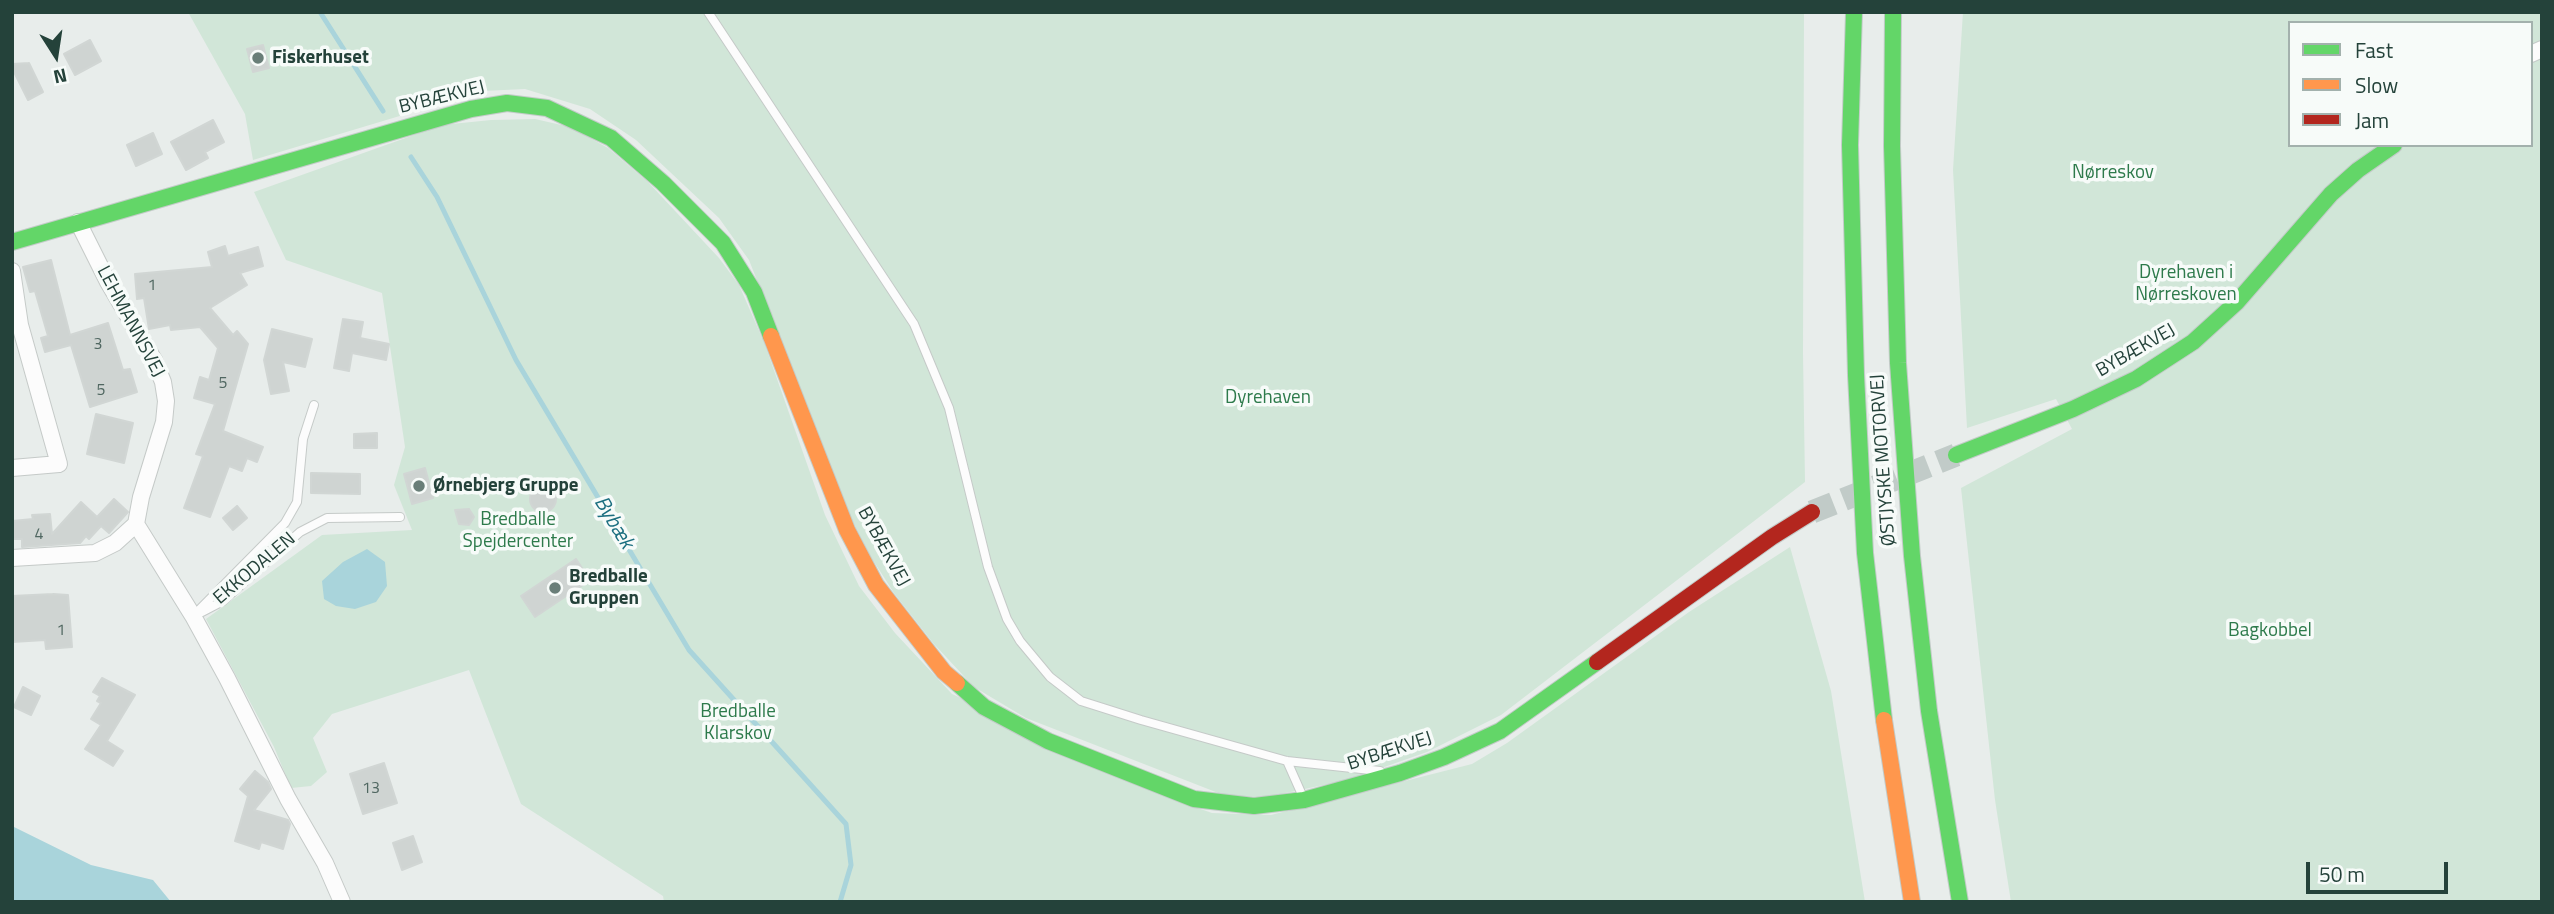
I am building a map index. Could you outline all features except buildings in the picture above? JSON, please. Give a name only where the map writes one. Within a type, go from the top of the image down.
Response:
[{"type":"main road","name":"ØSTJYSKE MOTORVEJ","points":[[1854,12],[1850,145],[1856,375],[1865,553],[1884,723],[1912,902]]},
{"type":"main road","name":"ØSTJYSKE MOTORVEJ","points":[[1893,12],[1892,146],[1898,363],[1910,529],[1929,711],[1960,902]]},
{"type":"main road","name":"BYBÆKVEJ","points":[[12,242],[471,109],[507,103],[547,108],[611,138],[663,183],[723,243],[754,292],[847,530],[876,585],[944,672],[984,707],[1048,741],[1194,799],[1254,806],[1304,800],[1400,773],[1500,732],[1778,533],[1812,512]]},
{"type":"main road","name":"BYBÆKVEJ","points":[[1956,455],[2073,408],[2136,379],[2193,342],[2237,302],[2331,194],[2358,170],[2391,147]]},
{"type":"street","name":"LEHMANNSVEJ","points":[[78,222],[108,282],[154,360],[163,382],[166,401],[163,422],[136,524]]},
{"type":"street","points":[[12,271],[20,325],[59,464],[12,468]]},
{"type":"street","points":[[12,558],[95,553],[116,543],[136,524],[227,678],[288,799],[325,863],[342,902]]},
{"type":"lane","points":[[708,12],[914,324],[949,408],[988,567],[1007,619],[1020,642],[1050,677],[1081,701],[1287,761],[1400,773]]},
{"type":"lane","points":[[193,617],[285,523],[297,502],[303,439],[314,405]]},
{"type":"lane","name":"EKKODALEN","points":[[193,617],[223,601],[300,532],[327,518],[400,517]]},
{"type":"lane","points":[[1287,761],[1304,800]]},
{"type":"green space","name":"Dyrehaven","points":[[188,12],[1804,12],[1805,482],[1501,715],[1427,752],[1347,780],[1267,797],[1226,796],[1026,718],[974,687],[934,644],[894,593],[871,557],[849,514],[749,260],[719,218],[636,140],[590,109],[525,89],[483,91],[253,160],[245,114]]},
{"type":"green space","name":"Bagkobbel","points":[[1963,12],[2542,12],[2542,902],[2011,902],[1995,800],[1961,488],[2072,429],[2056,399],[1967,428],[1953,170]]},
{"type":"green space","name":"Bredballe Klarskov","points":[[535,119],[570,127],[608,148],[648,182],[719,258],[739,285],[764,342],[825,515],[859,586],[895,633],[952,694],[1195,807],[1212,813],[1271,815],[1472,764],[1507,743],[1689,612],[1790,547],[1831,691],[1865,902],[664,902],[663,896],[521,804],[469,670],[332,714],[313,738],[327,772],[311,786],[291,788],[274,747],[206,619],[322,535],[412,530],[394,485],[405,447],[382,293],[286,260],[254,192],[442,125]]},
{"type":"water","points":[[367,549],[385,562],[387,586],[376,602],[355,609],[336,606],[324,599],[322,581],[343,562]]},
{"type":"water","points":[[12,826],[91,865],[153,880],[171,902],[12,902]]},
{"type":"waterway","name":"Bybæk","points":[[320,12],[383,111]]},
{"type":"waterway","name":"Bybæk","points":[[411,157],[437,197],[516,360],[689,650],[846,824],[851,865],[840,902]]},
{"type":"tunnel","points":[[1812,512],[1956,455]]},
{"type":"traffic: fast","points":[[1854,12],[1850,145],[1856,375],[1865,553],[1884,720]]},
{"type":"traffic: fast","points":[[1893,12],[1892,146],[1898,363],[1912,556],[1929,711],[1960,902]]},
{"type":"traffic: fast","points":[[12,242],[471,109],[507,103],[547,108],[611,138],[663,183],[723,243],[754,292],[771,336]]},
{"type":"traffic: fast","points":[[1956,455],[2073,409],[2136,379],[2193,342],[2237,302],[2331,194],[2358,170],[2391,147]]},
{"type":"traffic: fast","points":[[957,683],[984,707],[1048,741],[1194,799],[1254,806],[1304,800],[1400,773],[1444,757],[1500,731],[1597,662]]},
{"type":"traffic: slow","points":[[771,336],[847,530],[876,585],[944,672],[957,683]]},
{"type":"traffic: slow","points":[[1884,720],[1912,902]]},
{"type":"traffic: jam","points":[[1597,662],[1772,537],[1812,512]]},
{"type":"place","name":"Fiskerhuset","points":[[258,58]]},
{"type":"place","name":"Ørnebjerg Gruppe","points":[[419,486]]},
{"type":"place","name":"Bredballe Gruppen","points":[[555,588]]},
{"type":"park label","name":"Nørreskov","points":[[2113,173]]},
{"type":"park label","name":"Dyrehaven i Nørreskoven","points":[[2186,284]]},
{"type":"park label","name":"Bredballe Spejdercenter","points":[[518,531]]}]
